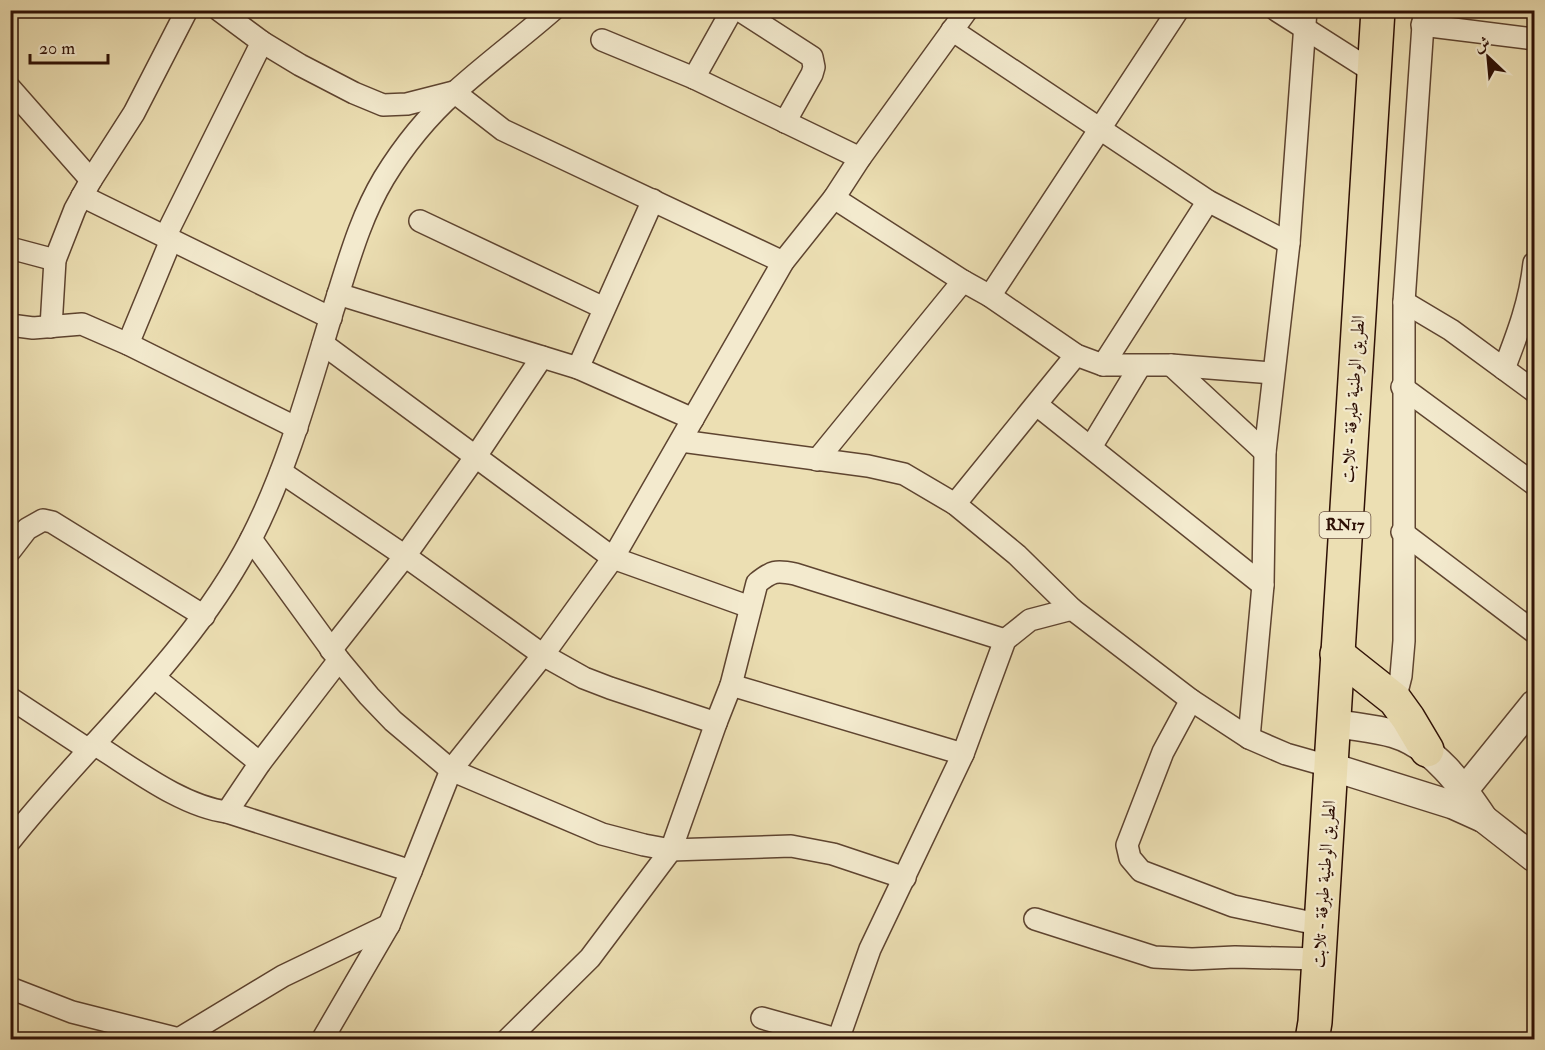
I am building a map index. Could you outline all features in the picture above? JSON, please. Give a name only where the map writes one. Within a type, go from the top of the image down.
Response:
[{"type":"main road","name":"الطريق الوطنية طبرقة - تلابت","points":[[1312,1040],[1322,925],[1378,10]]},
{"type":"main road","points":[[1337,654],[1395,700],[1426,750]]},
{"type":"street","points":[[51,327],[55,260],[75,209],[134,113],[187,10]]},
{"type":"street","points":[[219,10],[262,42],[354,93],[383,105],[407,104],[454,92]]},
{"type":"street","points":[[10,841],[154,678],[204,616],[222,590],[251,539],[281,472],[297,428],[355,237],[384,178],[417,132],[454,92],[553,10]]},
{"type":"street","points":[[693,78],[732,10]]},
{"type":"street","points":[[739,10],[812,57],[814,67],[812,74],[785,122]]},
{"type":"street","points":[[322,1040],[389,925],[451,770],[543,655],[613,558],[783,262],[834,198],[860,158],[967,10]]},
{"type":"street","points":[[990,296],[1178,10]]},
{"type":"street","points":[[1276,10],[1306,19],[1375,73]]},
{"type":"street","points":[[1395,700],[1401,676],[1404,641],[1402,387],[1404,302],[1423,18],[1534,39]]},
{"type":"street","points":[[1249,738],[1263,585],[1265,452],[1289,243],[1306,19]]},
{"type":"street","points":[[952,30],[1208,201],[1289,243]]},
{"type":"street","points":[[602,40],[693,78],[860,158]]},
{"type":"street","points":[[128,344],[168,239],[262,42]]},
{"type":"street","points":[[10,88],[86,188],[168,239],[331,318]]},
{"type":"street","points":[[454,92],[503,129],[783,262]]},
{"type":"street","points":[[834,198],[990,296],[1076,355],[1103,365],[1171,365],[1273,373]]},
{"type":"street","points":[[578,368],[653,200]]},
{"type":"street","points":[[1103,365],[1208,201]]},
{"type":"street","points":[[420,221],[603,308]]},
{"type":"street","points":[[10,248],[55,260]]},
{"type":"street","points":[[1504,369],[1523,321],[1531,292],[1534,263]]},
{"type":"street","points":[[817,460],[963,281]]},
{"type":"street","points":[[338,294],[578,368],[693,419]]},
{"type":"street","points":[[1404,302],[1451,330],[1534,391]]},
{"type":"street","points":[[10,326],[33,328],[82,324],[128,344],[297,428]]},
{"type":"street","points":[[323,344],[613,558],[750,607]]},
{"type":"street","points":[[955,504],[1076,355]]},
{"type":"street","points":[[227,812],[476,456],[542,357]]},
{"type":"street","points":[[1171,365],[1265,452]]},
{"type":"street","points":[[1091,447],[1140,366]]},
{"type":"street","points":[[1402,387],[1534,484]]},
{"type":"street","points":[[1037,405],[1263,585]]},
{"type":"street","points":[[681,441],[868,466],[904,474],[955,504],[1017,555],[1072,609],[1191,700],[1249,738],[1286,754],[1458,798]]},
{"type":"street","points":[[281,472],[405,556],[543,655],[584,678],[716,723]]},
{"type":"street","points":[[10,551],[27,529],[43,520],[52,522],[204,616]]},
{"type":"street","points":[[1402,532],[1534,632]]},
{"type":"street","points":[[251,539],[335,655],[369,696],[393,721],[451,770],[602,834],[671,850],[791,846],[833,854],[905,878]]},
{"type":"street","points":[[507,1040],[590,958],[671,850],[731,685],[757,584],[768,573],[779,571],[795,574],[1005,640]]},
{"type":"street","points":[[762,1018],[838,1039],[870,949],[963,754],[1005,640],[1030,620],[1072,609]]},
{"type":"street","points":[[154,678],[260,763]]},
{"type":"street","points":[[731,685],[963,754]]},
{"type":"street","points":[[10,698],[91,747],[188,801],[210,810],[227,812],[411,871]]},
{"type":"street","points":[[1191,700],[1163,752],[1131,834],[1127,845],[1130,858],[1142,871],[1233,906],[1322,925]]},
{"type":"street","points":[[1458,798],[1534,704]]},
{"type":"street","points":[[1334,723],[1395,734],[1426,750],[1458,798],[1534,858]]},
{"type":"street","points":[[1035,919],[1154,957],[1319,959]]},
{"type":"street","points":[[10,988],[72,1012],[178,1039],[284,976],[389,925]]}]
